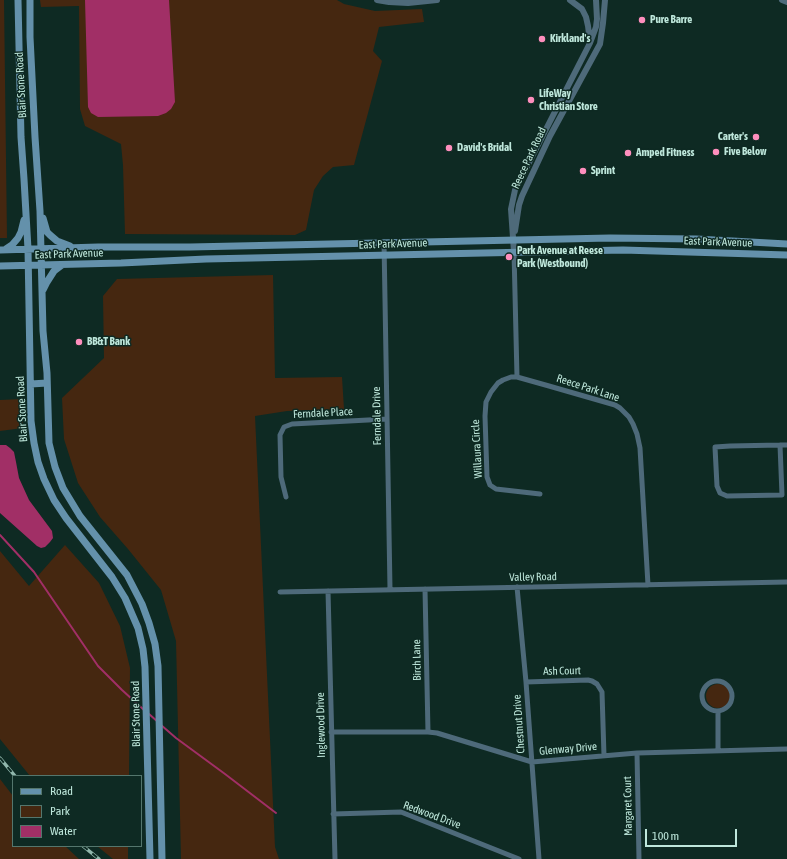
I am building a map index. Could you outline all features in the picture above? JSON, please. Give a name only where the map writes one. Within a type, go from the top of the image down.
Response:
[{"type":"main road","name":"Blair Stone Road","points":[[18,0],[21,137],[28,249],[31,421],[34,443],[44,480],[54,500],[66,518],[112,577],[128,603],[138,628],[143,649],[145,667],[150,859]]},
{"type":"main road","name":"Blair Stone Road","points":[[30,0],[30,37],[40,210],[43,331],[47,383],[49,443],[55,467],[63,488],[74,508],[127,575],[142,604],[155,644],[158,666],[162,859]]},
{"type":"main road","points":[[21,137],[35,137]]},
{"type":"main road","points":[[40,210],[47,232],[57,241],[74,248]]},
{"type":"main road","points":[[3,249],[12,245],[18,238],[26,212]]},
{"type":"main road","name":"East Park Avenue","points":[[3,249],[190,247],[610,238],[664,238],[787,244]]},
{"type":"main road","name":"East Park Avenue","points":[[0,266],[41,266],[206,259],[623,250],[787,255]]},
{"type":"main road","points":[[42,292],[54,271],[63,265]]},
{"type":"main road","points":[[30,384],[47,383]]},
{"type":"street","points":[[376,0],[408,3],[437,0]]},
{"type":"street","points":[[570,0],[582,9],[586,17],[590,43]]},
{"type":"street","name":"Reece Park Road","points":[[514,252],[511,209],[515,190],[590,43],[596,28],[596,0]]},
{"type":"street","points":[[782,0],[787,2]]},
{"type":"street","name":"Reece Park Road","points":[[513,240],[522,196],[550,136],[600,44],[606,2]]},
{"type":"street","name":"Ferndale Drive","points":[[384,242],[390,589]]},
{"type":"street","points":[[514,252],[517,377]]},
{"type":"street","name":"Willaura Circle","points":[[517,377],[512,377],[498,383],[486,402],[487,478],[490,485],[496,489],[540,494]]},
{"type":"street","name":"Reece Park Lane","points":[[517,377],[615,405],[631,420],[637,434],[640,448],[648,585]]},
{"type":"street","name":"Ferndale Place","points":[[286,497],[281,477],[280,435],[284,427],[292,424],[387,419]]},
{"type":"street","points":[[780,445],[782,495],[727,496],[720,493],[716,486],[715,447],[780,445],[787,445]]},
{"type":"street","name":"Valley Road","points":[[280,592],[787,582]]},
{"type":"street","name":"Chestnut Drive","points":[[517,587],[526,682],[539,859]]},
{"type":"street","name":"Birch Lane","points":[[425,589],[428,732]]},
{"type":"street","name":"Inglewood Drive","points":[[328,591],[334,859]]},
{"type":"street","name":"Ash Court","points":[[526,682],[588,680],[597,684],[602,692],[604,756]]},
{"type":"street","points":[[714,681],[723,682],[727,685],[732,695],[728,706],[718,711],[710,709],[706,706],[702,697],[705,686],[714,681]]},
{"type":"street","points":[[718,711],[718,751]]},
{"type":"street","name":"Glenway Drive","points":[[331,732],[437,733],[532,762],[637,752],[787,749]]},
{"type":"street","name":"Margaret Court","points":[[637,752],[639,859]]},
{"type":"street","name":"Redwood Drive","points":[[333,814],[401,812],[519,859]]},
{"type":"green space","points":[[0,0],[4,0],[7,238],[0,238]]},
{"type":"green space","points":[[40,0],[337,0],[344,4],[375,11],[422,9],[424,22],[379,27],[373,51],[382,61],[354,165],[333,167],[323,176],[314,190],[306,230],[295,235],[125,234],[121,144],[85,126],[80,109],[79,6],[41,7]]},
{"type":"green space","points":[[273,275],[275,378],[342,377],[344,409],[287,411],[255,416],[275,847],[279,859],[181,859],[176,641],[161,590],[100,517],[78,483],[64,439],[62,398],[104,358],[103,296],[117,279]]},
{"type":"green space","points":[[23,399],[23,428],[0,431],[0,400]]},
{"type":"green space","points":[[65,545],[99,583],[120,626],[130,668],[129,775],[29,775],[0,739],[0,551],[29,586]]},
{"type":"green space","points":[[718,684],[723,685],[729,691],[729,701],[723,707],[718,708],[713,707],[707,701],[706,696],[707,691],[713,685]]},
{"type":"green space","points":[[0,779],[12,795],[12,847],[66,847],[79,859],[0,859]]},
{"type":"green space","points":[[98,847],[128,847],[128,859],[113,859]]},
{"type":"water","points":[[85,0],[169,0],[175,102],[171,109],[166,113],[158,116],[98,117],[91,113],[88,107]]},
{"type":"water","points":[[0,445],[6,445],[14,452],[19,478],[29,500],[52,531],[53,538],[45,547],[41,548],[37,546],[0,513]]},
{"type":"waterway","points":[[0,535],[34,572],[98,666],[144,710]]},
{"type":"waterway","points":[[149,714],[158,722]]},
{"type":"waterway","points":[[161,725],[176,738],[276,813]]},
{"type":"railway","points":[[0,758],[14,775]]},
{"type":"railway","points":[[84,847],[99,859]]},
{"type":"place","name":"Pure Barre","points":[[642,20]]},
{"type":"place","name":"Kirkland's","points":[[542,39]]},
{"type":"place","name":"LifeWay Christian Store","points":[[531,100]]},
{"type":"place","name":"Carter's","points":[[756,137]]},
{"type":"place","name":"David's Bridal","points":[[449,148]]},
{"type":"place","name":"Five Below","points":[[716,152]]},
{"type":"place","name":"Amped Fitness","points":[[628,153]]},
{"type":"place","name":"Sprint","points":[[583,171]]},
{"type":"place","name":"Park Avenue at Reese Park (Westbound)","points":[[509,257]]},
{"type":"place","name":"BB&T Bank","points":[[79,342]]}]
